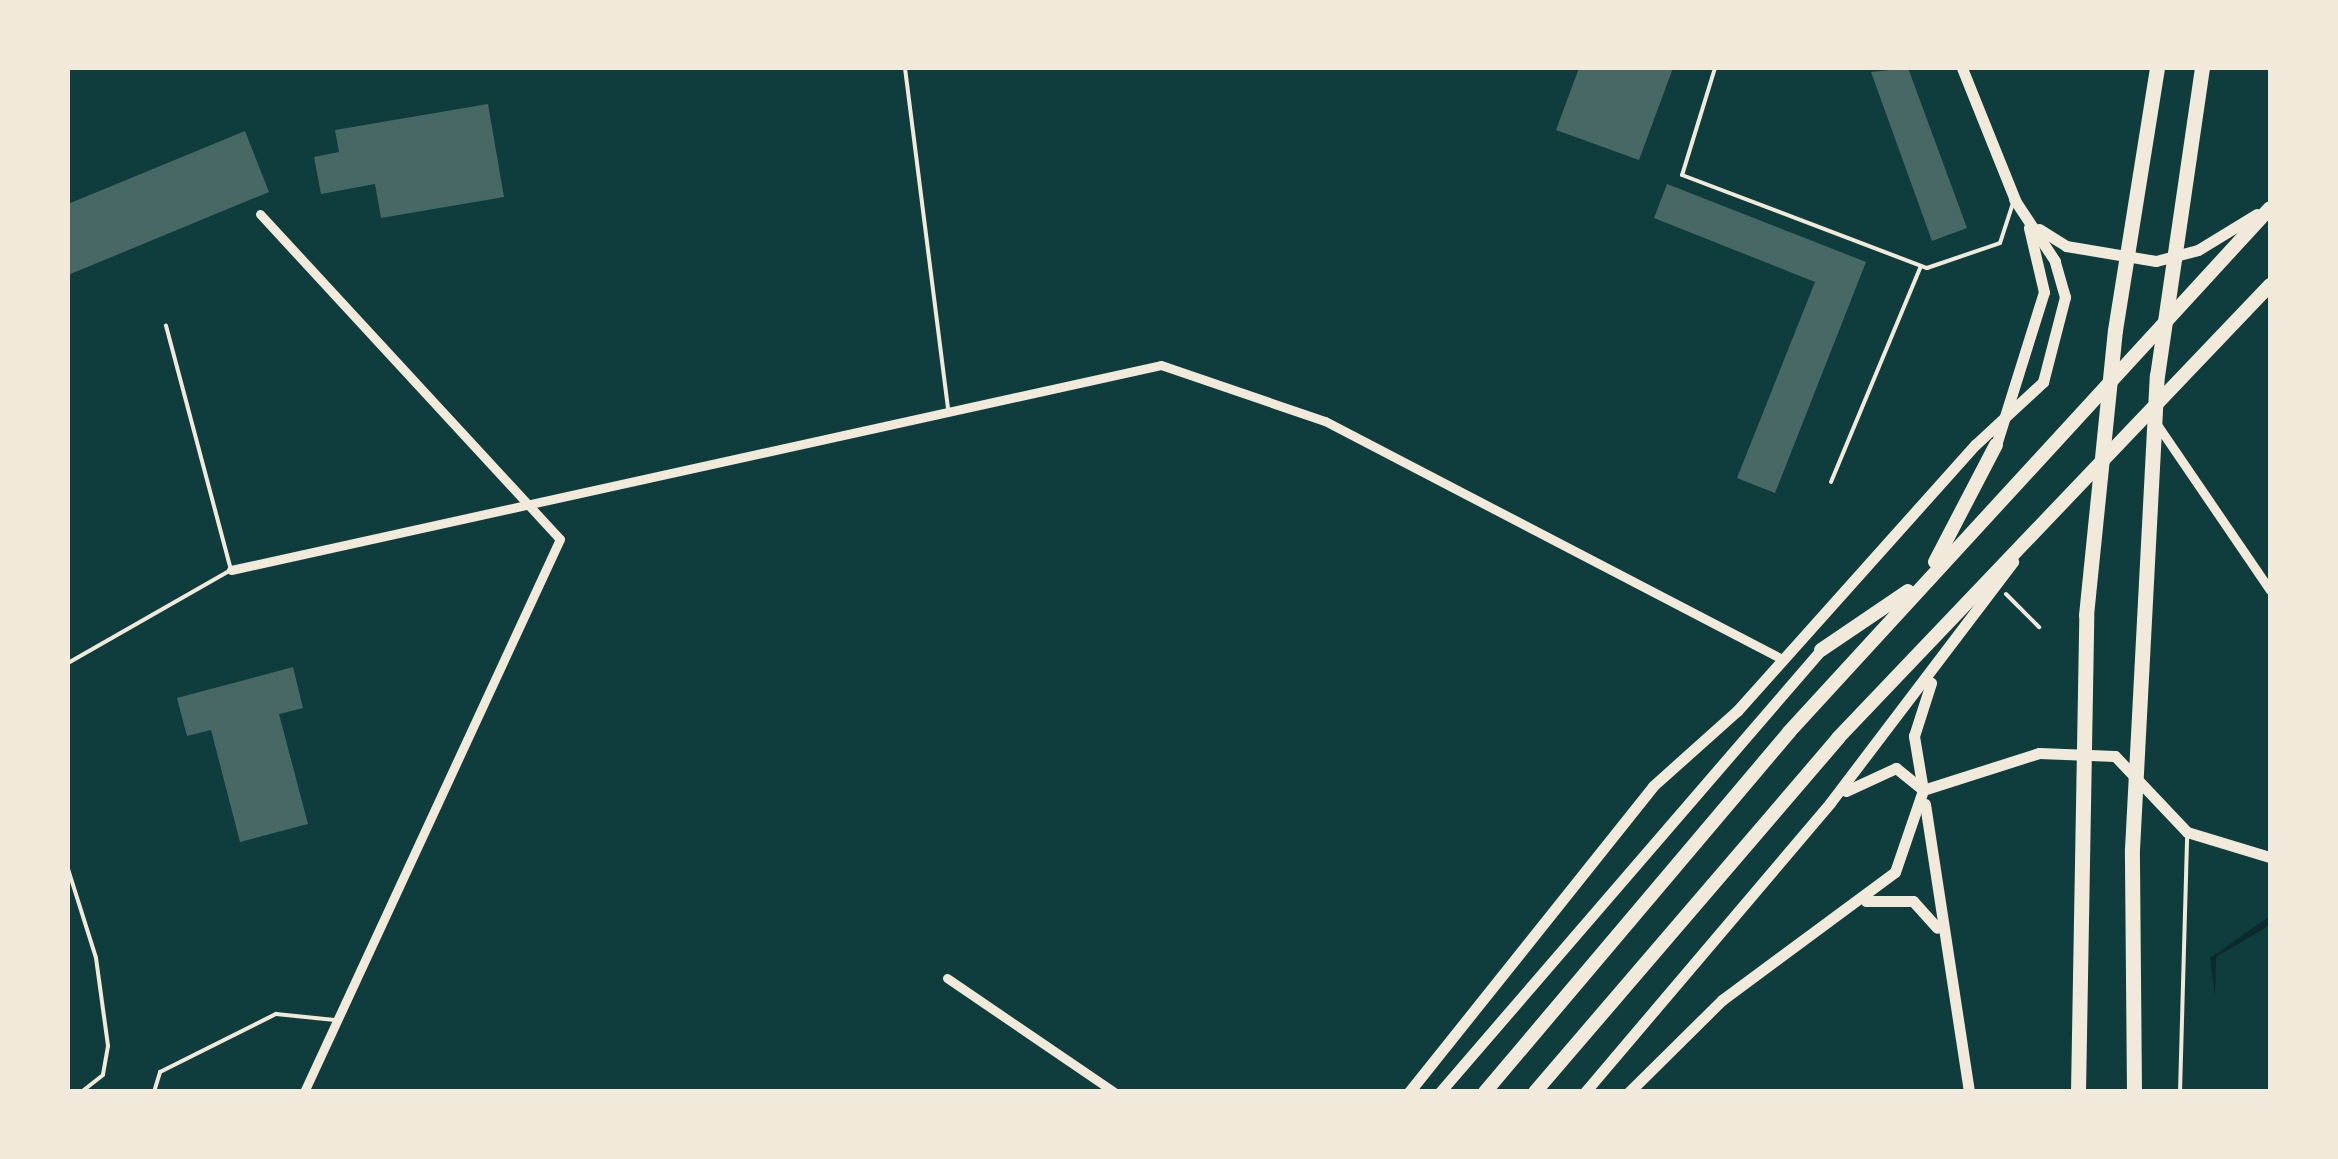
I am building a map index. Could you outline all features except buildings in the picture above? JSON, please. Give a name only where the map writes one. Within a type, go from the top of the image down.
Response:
[{"type":"highway","points":[[2078,1092],[2074,961],[2088,596],[2115,330],[2157,68]]},
{"type":"highway","points":[[2134,1092],[2132,848],[2157,376],[2202,68]]},
{"type":"highway","points":[[1485,1092],[1633,912],[1927,578],[2270,205]]},
{"type":"highway","points":[[1535,1092],[1664,935],[2039,525],[2270,284]]},
{"type":"highway","points":[[1821,650],[1927,578],[1996,445]]},
{"type":"main road","points":[[1962,68],[2014,199],[2044,292],[2012,412],[1996,445]]},
{"type":"main road","points":[[2014,199],[2066,246],[2156,261],[2198,250],[2270,205]]},
{"type":"main road","points":[[1409,1092],[1653,786],[1782,659],[2012,412],[2056,354],[2066,297],[2055,261],[2014,199]]},
{"type":"main road","points":[[1585,1092],[1830,803],[1936,670],[2039,525]]},
{"type":"main road","points":[[1440,1092],[1821,650]]},
{"type":"main road","points":[[1936,670],[1914,736],[1939,932],[1969,1092]]},
{"type":"main road","points":[[1923,790],[2039,753],[2116,756],[2187,832],[2270,857]]},
{"type":"main road","points":[[1830,803],[1879,770],[1896,768],[1923,790]]},
{"type":"main road","points":[[1630,1092],[1722,1000],[1866,900],[1907,854],[1923,790]]},
{"type":"main road","points":[[1866,900],[1913,901],[1939,932]]},
{"type":"street","points":[[260,214],[560,539],[304,1092]]},
{"type":"street","points":[[230,570],[533,509],[1161,365],[1325,421],[1782,659]]},
{"type":"street","points":[[2149,413],[2270,590]]},
{"type":"street","points":[[948,978],[1114,1092]]},
{"type":"lane","points":[[905,68],[949,413]]},
{"type":"lane","points":[[1715,68],[1682,175],[1921,266],[2000,243],[2014,199]]},
{"type":"lane","points":[[1831,482],[1921,266]]},
{"type":"lane","points":[[68,663],[230,570],[166,326]]},
{"type":"lane","points":[[2180,1092],[2187,832]]},
{"type":"lane","points":[[68,870],[96,958],[108,1046],[103,1076],[81,1092]]},
{"type":"lane","points":[[154,1092],[160,1072],[276,1014],[335,1020]]},
{"type":"water","points":[[2270,916],[2270,925],[2216,957],[2215,996],[2210,958]]}]
